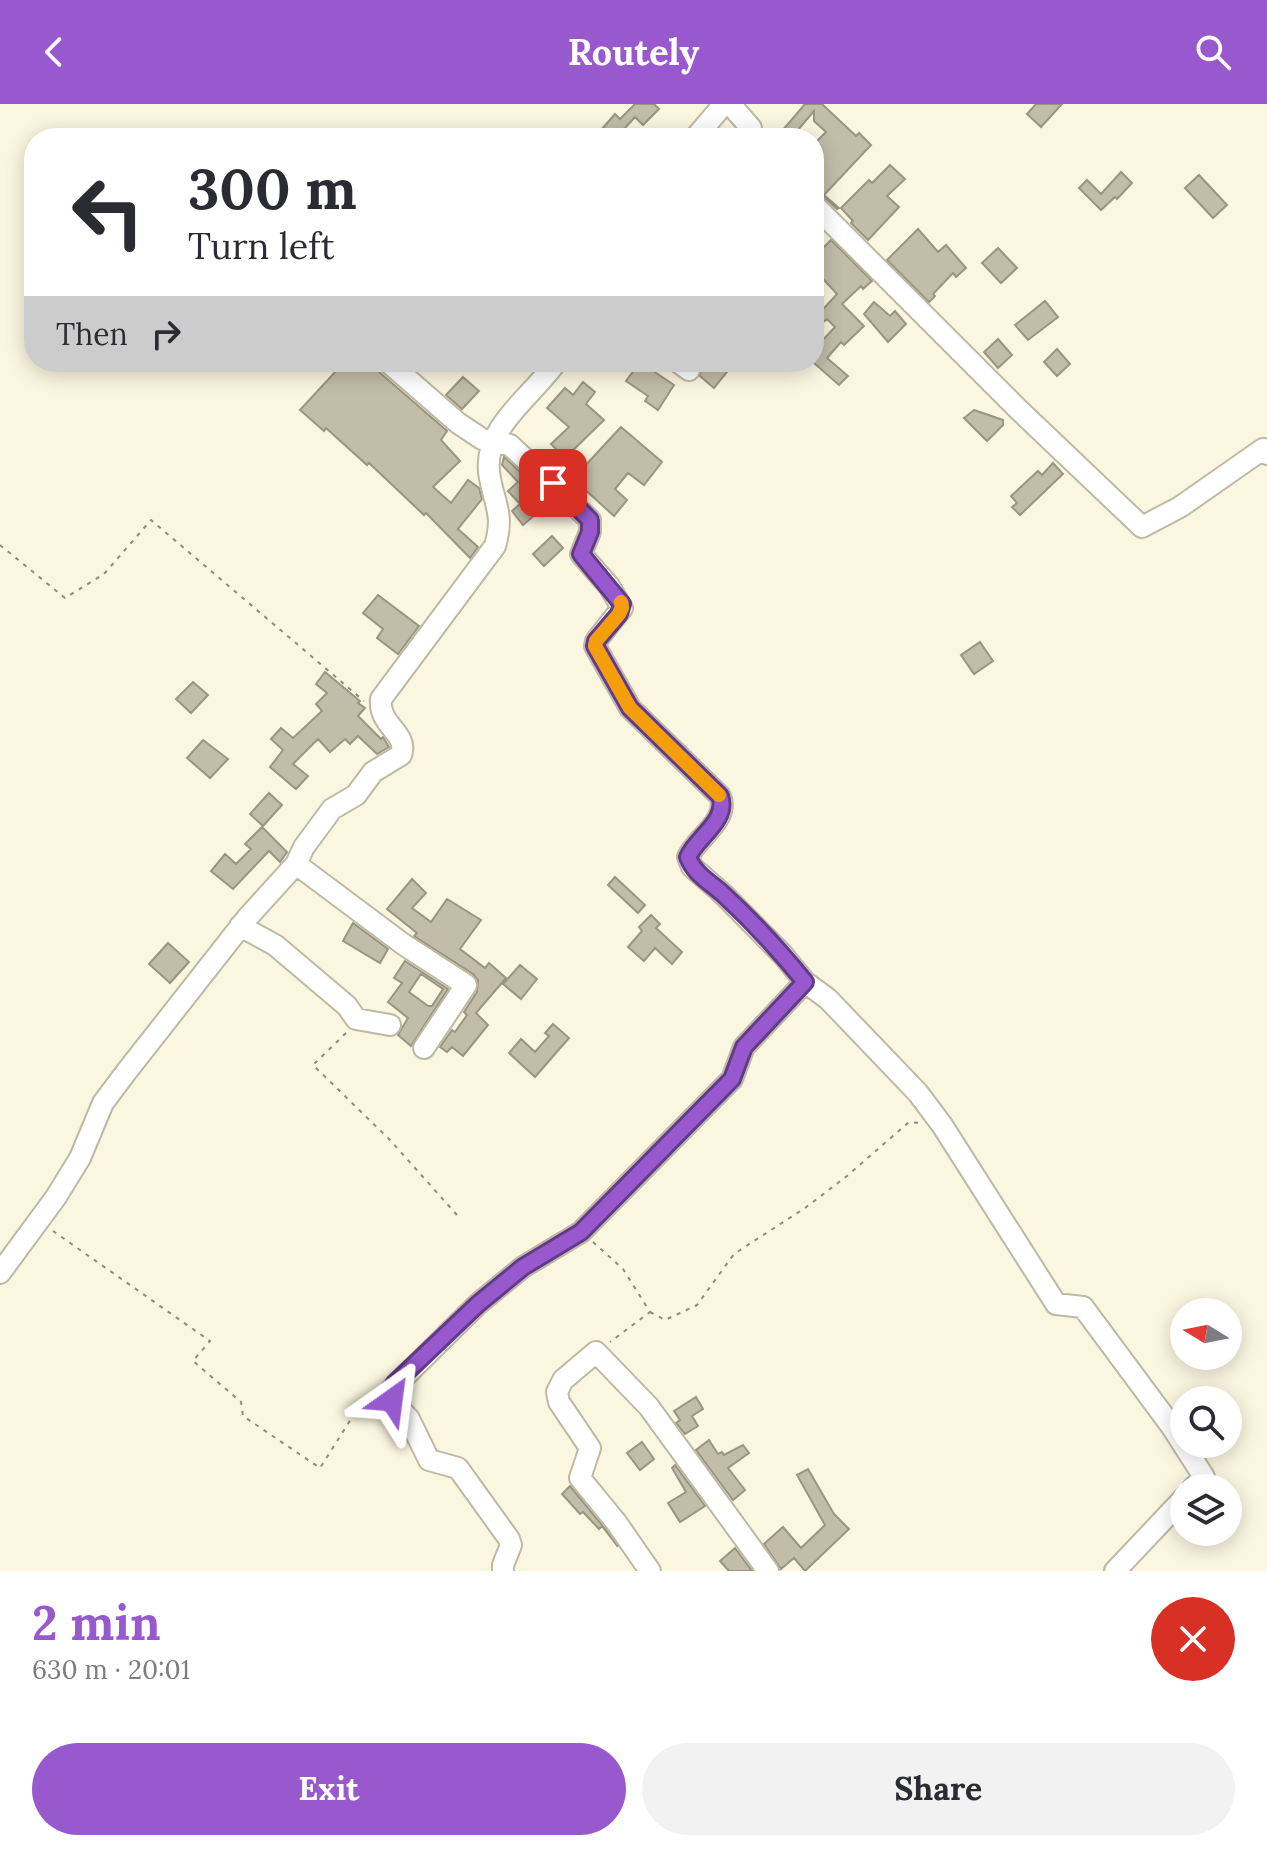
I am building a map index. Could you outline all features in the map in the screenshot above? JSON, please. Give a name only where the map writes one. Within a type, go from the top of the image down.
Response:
[{"type":"street","points":[[704,128],[727,104],[751,128]]},
{"type":"street","points":[[824,215],[1018,409],[1142,527],[1180,507],[1263,449],[1267,454]]},
{"type":"street","points":[[399,372],[458,423],[482,439],[510,445],[590,520],[590,532],[581,554],[609,586],[622,608],[595,646],[630,708],[720,796],[723,804],[723,813],[693,846],[688,857],[692,867],[783,955],[805,982],[828,999],[900,1072],[942,1125],[1056,1304],[1083,1307],[1172,1427],[1202,1474]]},
{"type":"street","points":[[0,1273],[80,1158],[103,1103],[240,926],[296,864],[304,847],[332,809],[356,795],[373,772],[401,755],[404,748],[402,740],[385,721],[380,707],[381,699],[495,546],[500,514],[489,474],[494,440],[524,397],[547,372]]},
{"type":"street","points":[[296,864],[403,944],[466,985],[424,1048]]},
{"type":"street","points":[[240,926],[275,945],[347,1006],[356,1019],[390,1025]]},
{"type":"street","points":[[503,1571],[511,1545],[509,1539],[458,1468],[429,1460],[409,1419],[392,1400],[390,1394],[395,1383],[478,1304],[523,1267],[581,1232],[732,1079],[744,1047],[805,982]]},
{"type":"street","points":[[650,1571],[580,1478],[590,1448],[559,1402],[557,1392],[563,1380],[596,1352],[649,1407],[768,1571]]},
{"type":"street","points":[[1115,1571],[1170,1513]]},
{"type":"path","points":[[0,545],[65,598],[104,574],[151,520],[366,702],[380,707]]},
{"type":"path","points":[[356,1019],[313,1065],[390,1140],[457,1215]]},
{"type":"path","points":[[581,1232],[623,1269],[650,1312],[665,1320],[697,1305],[734,1254],[837,1184],[909,1122],[942,1125]]},
{"type":"path","points":[[38,1221],[210,1341],[193,1361],[241,1402],[243,1416],[320,1468],[358,1408],[390,1394]]},
{"type":"path","points":[[596,1352],[650,1312]]},
{"type":"building","points":[[635,104],[654,104],[659,109],[643,125],[635,117],[625,128],[603,128],[615,114],[620,119]]},
{"type":"building","points":[[805,104],[822,104],[856,136],[859,133],[871,145],[824,195],[826,132],[814,121],[814,111],[800,128],[785,128]]},
{"type":"building","points":[[1036,104],[1062,104],[1041,127],[1027,114]]},
{"type":"building","points":[[890,165],[905,179],[887,196],[899,207],[868,240],[841,208],[869,180],[872,183]]},
{"type":"building","points":[[1121,172],[1132,183],[1101,210],[1079,188],[1087,180],[1101,194]]},
{"type":"building","points":[[1199,175],[1227,205],[1213,218],[1185,188]]},
{"type":"building","points":[[918,229],[938,252],[946,245],[966,268],[956,277],[953,273],[929,302],[887,260]]},
{"type":"building","points":[[831,240],[872,281],[863,289],[861,286],[842,304],[864,326],[844,345],[841,342],[827,358],[848,376],[839,385],[824,372],[824,339],[835,327],[827,319],[824,322],[824,308],[837,294],[824,280],[824,247]]},
{"type":"building","points":[[998,248],[1017,268],[1001,283],[982,263]]},
{"type":"building","points":[[1045,301],[1058,317],[1028,340],[1015,325]]},
{"type":"building","points":[[874,302],[890,316],[895,311],[906,324],[888,342],[864,314]]},
{"type":"building","points":[[998,339],[1012,355],[998,368],[984,352]]},
{"type":"building","points":[[1057,349],[1070,364],[1057,376],[1044,362]]},
{"type":"building","points":[[335,372],[379,372],[447,431],[441,440],[460,461],[433,487],[451,503],[468,480],[479,488],[482,499],[458,529],[478,547],[470,558],[426,513],[424,515],[369,463],[367,465],[326,428],[324,431],[300,410]]},
{"type":"building","points":[[633,372],[655,372],[674,385],[658,410],[645,401],[648,396],[626,381]]},
{"type":"building","points":[[701,372],[727,372],[714,388],[700,376]]},
{"type":"building","points":[[463,377],[479,391],[462,409],[446,395]]},
{"type":"building","points":[[583,382],[595,392],[586,404],[604,420],[565,458],[551,444],[569,427],[547,408],[565,388],[573,395]]},
{"type":"building","points":[[974,410],[1003,420],[1003,425],[987,441],[964,418]]},
{"type":"building","points":[[621,427],[662,462],[644,485],[628,473],[615,489],[627,500],[614,516],[581,486],[578,489],[570,482]]},
{"type":"building","points":[[504,457],[551,501],[523,525],[512,511],[520,504],[508,491],[518,482],[502,465]]},
{"type":"building","points":[[1053,463],[1063,474],[1020,515],[1012,507],[1017,503],[1011,496],[1038,471],[1042,475]]},
{"type":"building","points":[[552,536],[563,548],[544,566],[533,554]]},
{"type":"building","points":[[378,595],[419,626],[398,654],[377,638],[383,629],[363,613]]},
{"type":"building","points":[[980,642],[993,661],[974,674],[961,655]]},
{"type":"building","points":[[325,672],[360,701],[358,703],[365,708],[358,716],[381,739],[383,737],[389,747],[377,754],[358,736],[350,744],[345,739],[330,752],[318,739],[293,764],[308,776],[296,789],[270,767],[283,750],[271,739],[281,728],[293,738],[322,711],[316,704],[327,693],[316,684]]},
{"type":"building","points":[[193,682],[208,695],[191,713],[176,699]]},
{"type":"building","points":[[203,740],[228,759],[210,778],[187,758]]},
{"type":"building","points":[[269,793],[282,805],[263,826],[250,814]]},
{"type":"building","points":[[262,827],[287,852],[280,862],[269,851],[233,889],[211,871],[225,854],[236,864],[251,849],[245,844]]},
{"type":"building","points":[[615,877],[645,905],[638,913],[608,885]]},
{"type":"building","points":[[412,879],[426,893],[412,908],[431,922],[447,899],[481,920],[460,949],[485,968],[489,963],[506,978],[476,1013],[488,1025],[463,1056],[452,1047],[447,1052],[440,1047],[467,1015],[464,1012],[477,992],[478,980],[414,936],[417,933],[387,909]]},
{"type":"building","points":[[651,915],[660,924],[656,928],[682,952],[672,964],[655,948],[644,961],[628,947],[642,931],[639,927]]},
{"type":"building","points":[[353,923],[388,949],[380,963],[343,941]]},
{"type":"building","points":[[168,943],[189,962],[170,983],[149,964]]},
{"type":"building","points":[[405,961],[448,989],[411,1046],[398,1035],[408,1018],[388,1002],[402,983],[394,978]],"holes":[[[421,974],[443,989],[432,1006],[409,992]]]},
{"type":"building","points":[[520,965],[537,979],[521,999],[503,984]]},
{"type":"building","points":[[553,1024],[569,1038],[535,1077],[509,1053],[521,1039],[535,1052],[549,1036],[545,1033]]},
{"type":"building","points":[[696,1397],[703,1409],[692,1416],[698,1426],[685,1434],[676,1423],[680,1420],[674,1411]]},
{"type":"building","points":[[709,1440],[718,1454],[722,1452],[724,1455],[743,1445],[749,1453],[728,1468],[745,1490],[733,1500],[696,1450]]},
{"type":"building","points":[[642,1442],[654,1459],[640,1470],[627,1453]]},
{"type":"building","points":[[675,1465],[705,1506],[680,1522],[668,1503],[686,1492],[672,1468]]},
{"type":"building","points":[[808,1469],[834,1514],[849,1529],[805,1571],[794,1558],[781,1569],[764,1544],[783,1527],[801,1548],[825,1525],[797,1475]]},
{"type":"building","points":[[570,1486],[606,1530],[618,1547],[602,1526],[599,1529],[583,1512],[580,1514],[562,1494]]},
{"type":"building","points":[[735,1548],[752,1571],[729,1571],[720,1561]]},
{"type":"slow traffic","points":[[621,602],[619,614],[595,646],[630,708],[719,795]]},
{"type":"route","points":[[392,1400],[390,1394],[395,1383],[478,1304],[523,1267],[581,1232],[732,1079],[744,1047],[805,982],[783,955],[692,867],[688,857],[693,846],[723,813],[723,804],[720,796],[630,708],[595,646],[619,614],[622,604],[581,554],[590,532],[590,520],[553,483]]}]
